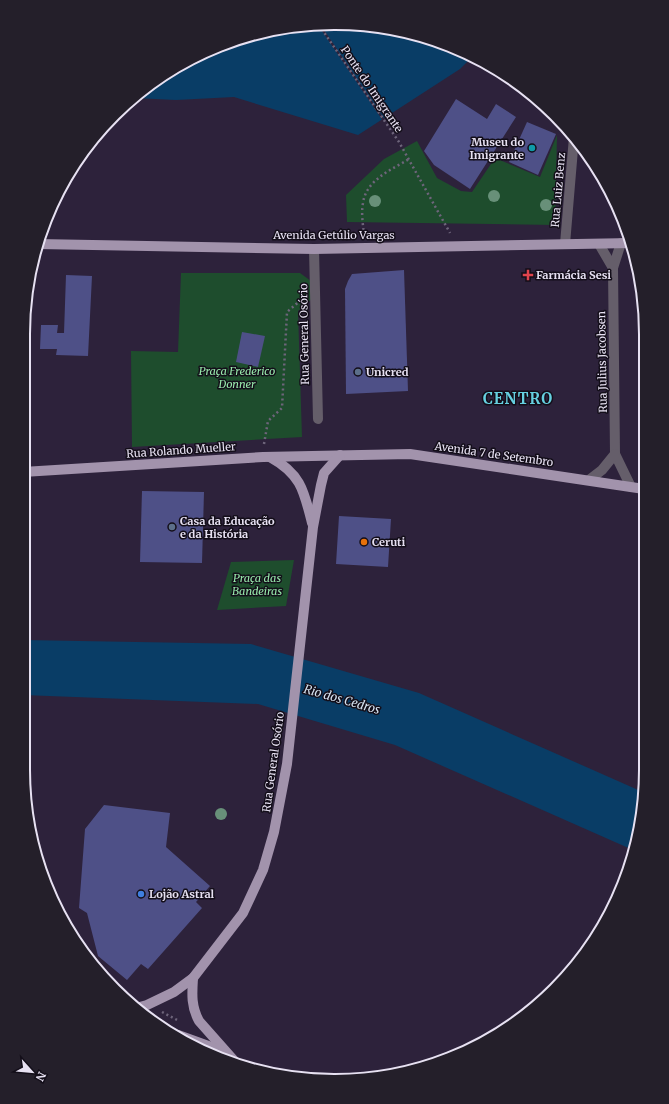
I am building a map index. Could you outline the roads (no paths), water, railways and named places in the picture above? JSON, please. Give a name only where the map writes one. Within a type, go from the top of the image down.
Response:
[{"type":"main road","name":"Avenida Getúlio Vargas","points":[[44,244],[314,248],[625,243]]},
{"type":"main road","name":"Avenida 7 de Setembro","points":[[340,455],[410,454],[639,488]]},
{"type":"main road","name":"Rua Rolando Mueller","points":[[30,472],[266,457],[340,455]]},
{"type":"main road","name":"Rua General Osório","points":[[143,1006],[174,992],[193,978],[243,913],[254,892],[274,832],[287,764],[313,527],[324,473],[340,455]]},
{"type":"main road","name":"Rua General Osório","points":[[266,457],[285,465],[296,476],[303,489],[313,527]]},
{"type":"main road","points":[[193,978],[192,996],[195,1013],[199,1021],[229,1055]]},
{"type":"main road","points":[[198,1042],[226,1052]]},
{"type":"street","name":"Rua Luiz Benz","points":[[565,244],[573,146]]},
{"type":"street","name":"Rua Julius Jacobsen","points":[[599,244],[612,268],[615,454],[631,487]]},
{"type":"street","name":"Rua Julius Jacobsen","points":[[612,268],[625,244]]},
{"type":"street","name":"Rua General Osório","points":[[314,248],[318,419]]},
{"type":"street","points":[[589,480],[602,470],[615,454]]},
{"type":"water","points":[[334,30],[394,36],[432,46],[468,61],[460,69],[358,135],[234,97],[176,100],[143,98],[165,81],[200,61],[218,53],[256,40],[295,33]]},
{"type":"water","name":"Rio dos Cedros","points":[[30,640],[251,644],[419,693],[638,790],[629,848],[395,745],[258,704],[30,695]]},
{"type":"place","name":"Museu do Imigrante","points":[[532,148]]},
{"type":"place","name":"Farmácia Sesi","points":[[528,275]]},
{"type":"place","name":"Unicred","points":[[358,372]]},
{"type":"place","name":"Casa da Educação e da História","points":[[172,527]]},
{"type":"place","name":"Ceruti","points":[[364,542]]},
{"type":"place","name":"Lojão Astral","points":[[141,894]]},
{"type":"district","name":"CENTRO","points":[[518,398]]},
{"type":"park label","name":"Praça Frederico Donner","points":[[237,377]]},
{"type":"park label","name":"Praça das Bandeiras","points":[[257,584]]}]
